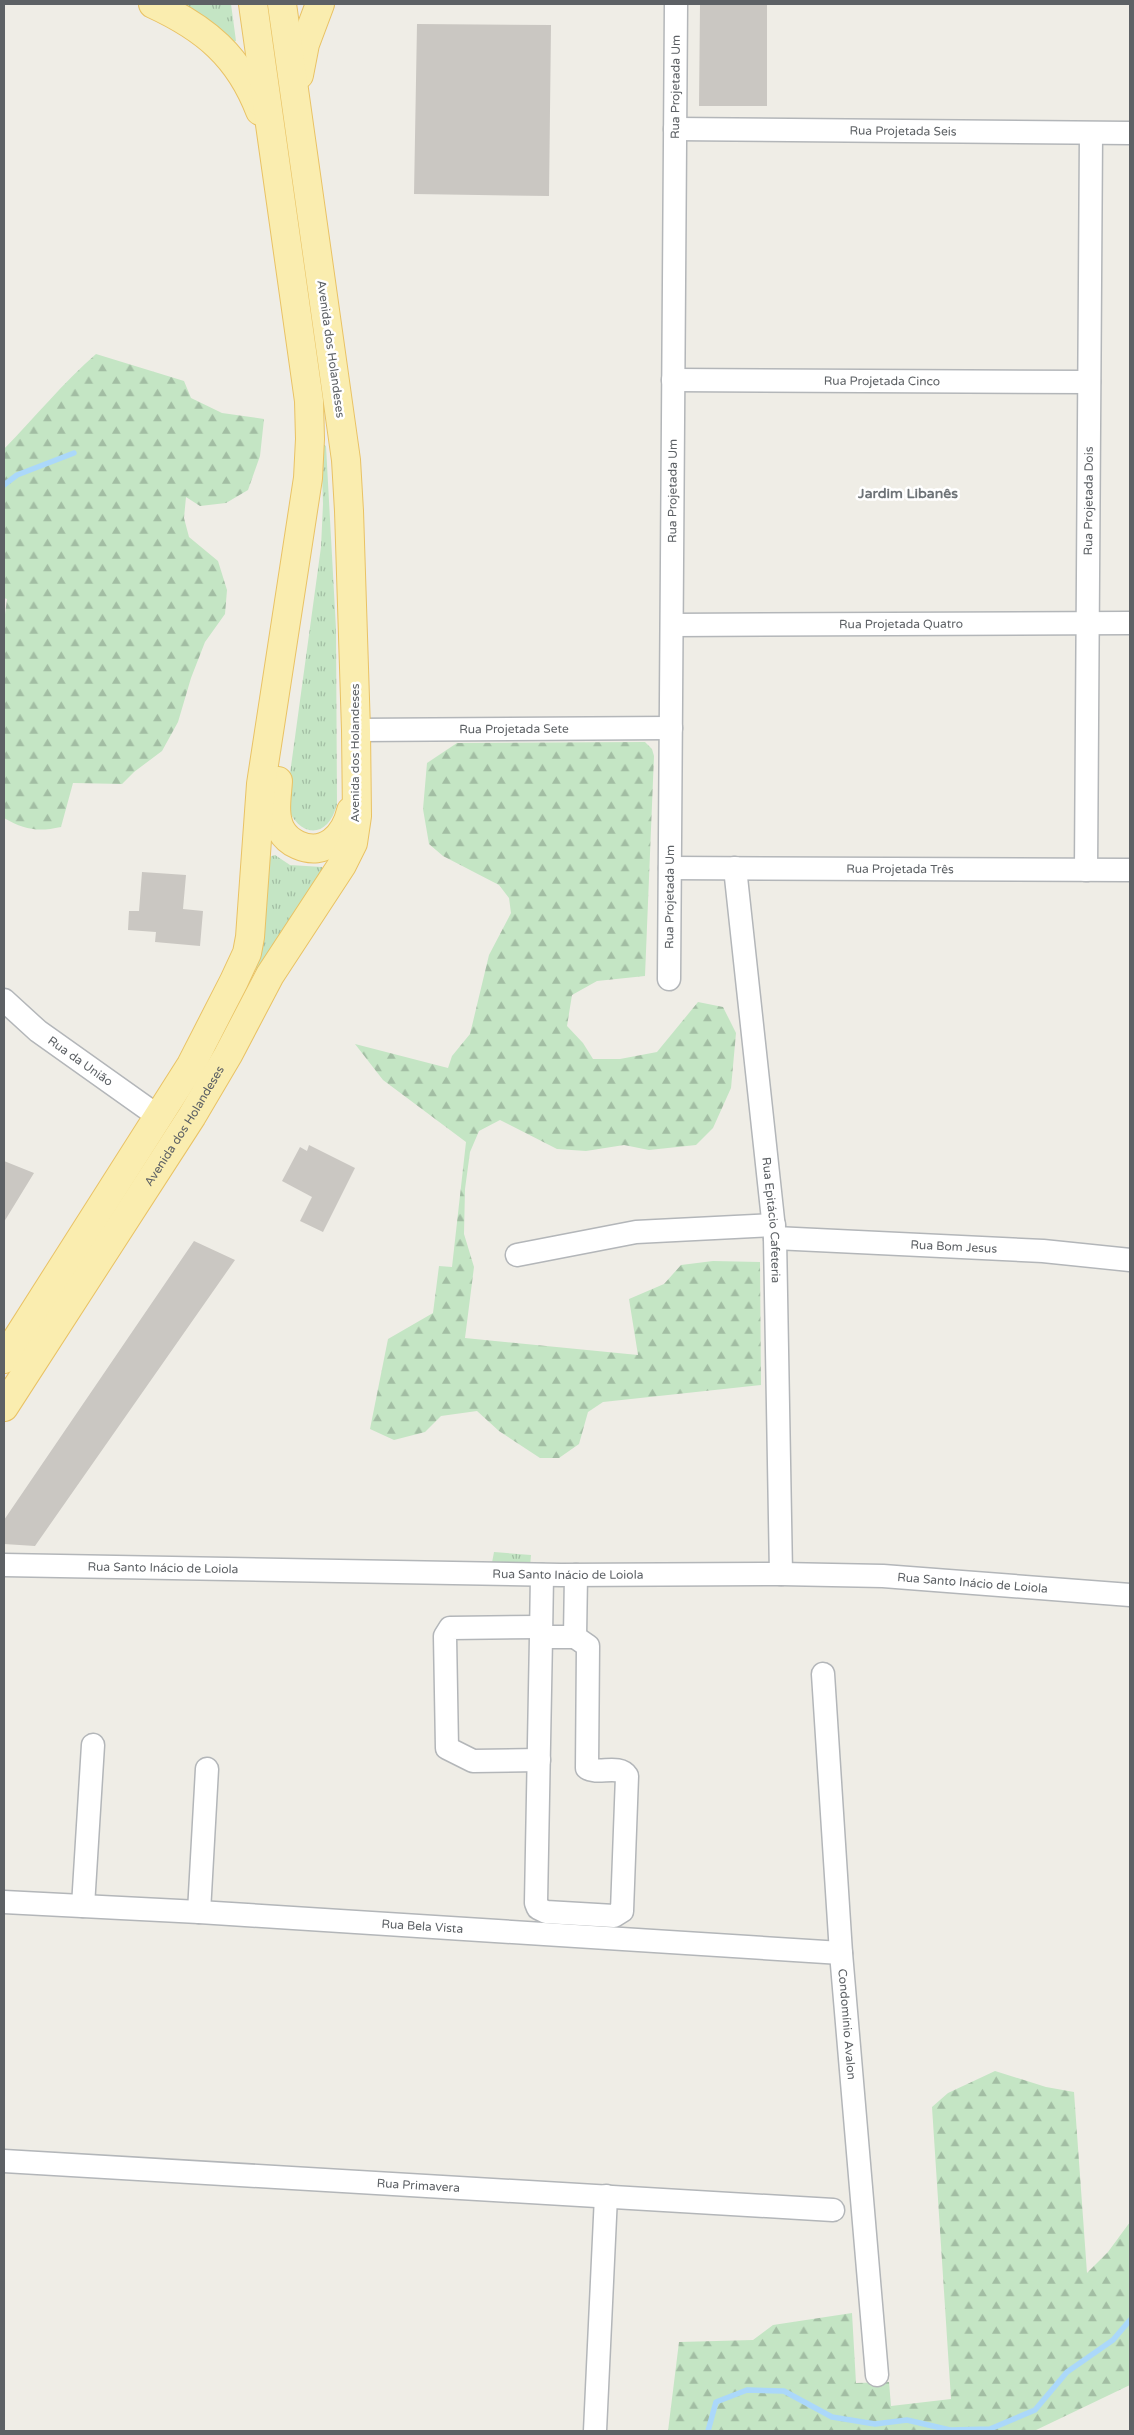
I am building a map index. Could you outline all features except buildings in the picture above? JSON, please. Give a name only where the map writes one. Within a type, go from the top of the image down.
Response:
[{"type":"main road","points":[[153,4],[203,31],[224,52],[252,93],[273,148]]},
{"type":"main road","name":"Avenida dos Holandeses","points":[[4,1359],[159,1117],[220,1012],[249,945],[261,784],[308,478],[310,439],[309,400],[253,4]]},
{"type":"main road","name":"Avenida dos Holandeses","points":[[4,1407],[192,1116],[228,1055],[270,975],[346,858],[353,843],[356,824],[356,730],[350,511],[346,460],[282,4]]},
{"type":"main road","points":[[297,114],[298,83],[304,44],[320,4]]},
{"type":"main road","points":[[308,478],[276,802],[277,818],[281,831],[291,841],[305,848],[320,848],[334,842],[348,821],[356,777]]},
{"type":"street","name":"Rua Projetada Um","points":[[669,979],[676,4]]},
{"type":"street","name":"Rua Projetada Seis","points":[[675,129],[1130,134]]},
{"type":"street","name":"Rua Projetada Dois","points":[[1086,870],[1091,134]]},
{"type":"street","name":"Rua Projetada Cinco","points":[[674,380],[1089,382]]},
{"type":"street","name":"Rua Projetada Quatro","points":[[672,625],[1130,623]]},
{"type":"street","name":"Rua Projetada Sete","points":[[356,730],[671,728]]},
{"type":"street","name":"Rua Projetada Três","points":[[670,868],[1130,870]]},
{"type":"street","name":"Rua Epitácio Cafeteria","points":[[735,868],[774,1231],[781,1574]]},
{"type":"street","name":"Rua da União","points":[[4,1000],[38,1031],[159,1117]]},
{"type":"street","name":"Rua Bom Jesus","points":[[517,1254],[636,1232],[774,1231],[1043,1251],[1130,1260]]},
{"type":"street","name":"Rua Santo Inácio de Loiola","points":[[4,1565],[542,1575],[781,1574],[883,1576],[1130,1595]]},
{"type":"street","points":[[539,1760],[473,1761],[447,1748],[445,1636],[450,1628],[541,1632],[575,1637],[588,1646],[587,1768],[591,1770],[619,1770],[627,1776],[622,1911],[614,1916],[546,1912],[538,1908],[536,1903],[539,1760],[541,1632],[542,1575]]},
{"type":"street","points":[[575,1637],[576,1575]]},
{"type":"street","name":"Condomínio Avalon","points":[[823,1674],[841,1953],[877,2375]]},
{"type":"street","points":[[83,1906],[93,1745]]},
{"type":"street","points":[[199,1912],[207,1769]]},
{"type":"street","name":"Rua Bela Vista","points":[[4,1902],[199,1912],[841,1953]]},
{"type":"street","name":"Rua Primavera","points":[[4,2161],[606,2203],[833,2210]]},
{"type":"street","points":[[595,2431],[606,2203]]},
{"type":"green space","points":[[176,4],[231,4],[236,41],[233,42]]},
{"type":"green space","points":[[96,354],[184,381],[191,398],[222,413],[264,419],[260,456],[248,490],[226,503],[200,506],[186,497],[184,518],[189,537],[218,561],[227,590],[225,614],[205,642],[191,678],[178,722],[162,751],[134,772],[122,784],[73,783],[61,827],[38,830],[19,825],[4,818],[4,622],[7,599],[4,598],[4,449]]},
{"type":"green space","points":[[321,443],[326,446],[336,629],[337,804],[333,816],[327,824],[320,829],[312,830],[297,823],[286,803],[321,547],[323,504]]},
{"type":"green space","points":[[645,742],[652,749],[654,756],[645,976],[597,981],[572,995],[567,1026],[583,1043],[593,1059],[620,1059],[657,1052],[698,1002],[723,1007],[736,1033],[731,1088],[713,1128],[696,1145],[649,1150],[624,1145],[586,1151],[557,1149],[500,1120],[479,1131],[470,1152],[465,1189],[464,1234],[474,1267],[465,1338],[638,1355],[629,1299],[664,1284],[681,1265],[713,1261],[760,1262],[761,1385],[603,1402],[588,1412],[579,1444],[559,1458],[540,1458],[499,1431],[477,1411],[441,1416],[425,1432],[394,1440],[370,1429],[388,1339],[433,1313],[439,1266],[452,1267],[466,1142],[383,1080],[355,1044],[448,1068],[452,1056],[470,1034],[489,955],[511,913],[509,898],[499,885],[443,856],[429,844],[423,809],[427,763],[457,743]]},
{"type":"green space","points":[[275,855],[290,865],[322,867],[324,870],[258,976],[255,968],[269,857]]},
{"type":"green space","points":[[494,1552],[531,1555],[530,1567],[491,1568]]},
{"type":"green space","points":[[995,2071],[1046,2087],[1074,2092],[1087,2273],[1108,2252],[1130,2222],[1130,2385],[1034,2431],[668,2431],[679,2342],[753,2340],[773,2325],[852,2313],[856,2383],[889,2382],[891,2406],[951,2399],[932,2107],[948,2093]]},
{"type":"waterway","points":[[4,485],[17,475],[74,453]]},
{"type":"waterway","points":[[708,2431],[716,2402],[747,2390],[784,2391],[832,2417],[875,2424],[907,2420],[950,2430],[990,2429],[1035,2410],[1067,2372],[1113,2340],[1130,2320]]},
{"type":"district","name":"Jardim Libanês","points":[[908,493]]}]
